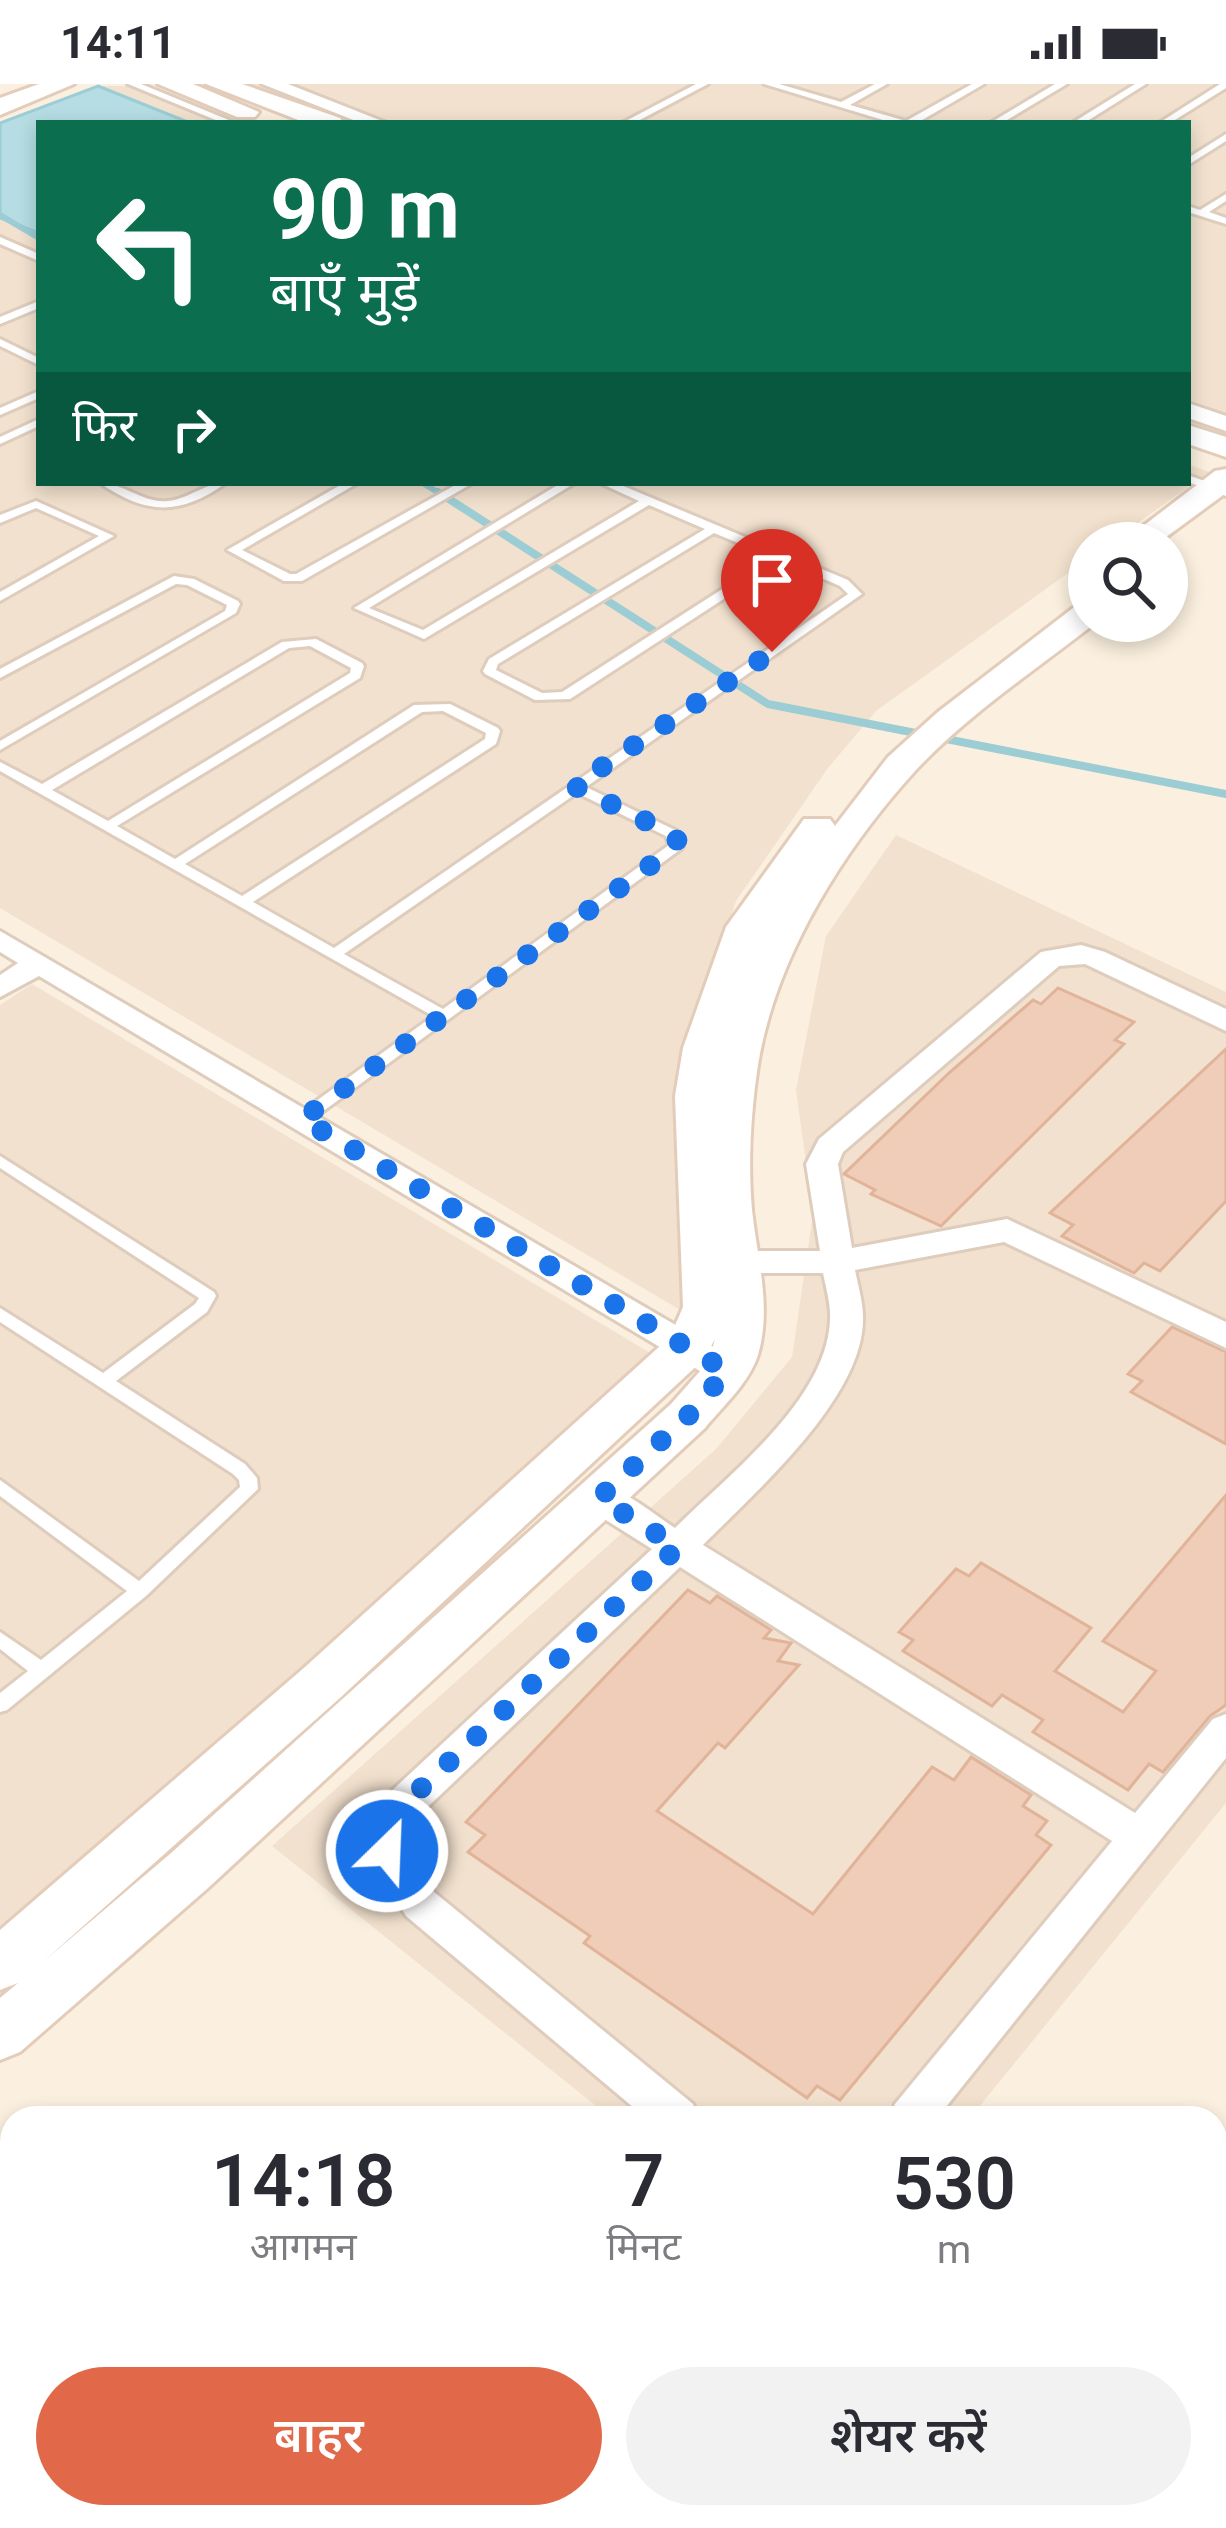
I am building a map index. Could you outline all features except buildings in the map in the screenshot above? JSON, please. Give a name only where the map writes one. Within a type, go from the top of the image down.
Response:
[{"type":"street","points":[[0,107],[62,84]]},
{"type":"street","points":[[170,84],[269,120]]},
{"type":"street","points":[[218,84],[322,120]]},
{"type":"street","points":[[271,84],[369,120]]},
{"type":"street","points":[[1191,411],[1226,424]]},
{"type":"street","points":[[1191,435],[1226,448]]},
{"type":"street","points":[[1191,459],[1218,485]]},
{"type":"street","points":[[1166,522],[1218,485]]},
{"type":"street","points":[[1188,524],[1218,485]]},
{"type":"street","points":[[0,2034],[190,1871],[688,1416],[707,1359],[697,1096],[707,1036],[751,916],[840,796],[1068,597]]},
{"type":"street","points":[[0,1965],[340,1666],[707,1359],[735,1355],[741,1323],[730,1205],[731,1121],[739,1061],[762,968],[828,861],[892,776],[914,733],[1068,627]]},
{"type":"street","points":[[0,940],[707,1359]]},
{"type":"street","points":[[664,2106],[420,1904],[387,1851],[388,1830],[400,1808],[678,1547],[800,1427],[815,1405],[845,1333],[823,1164],[830,1146],[1051,958],[1081,953],[1095,958],[1226,1021]]},
{"type":"street","points":[[0,988],[39,963]]},
{"type":"street","points":[[738,1262],[838,1262],[1007,1230],[1226,1336]]},
{"type":"street","points":[[599,1498],[1141,1838]]},
{"type":"street","points":[[920,2106],[1226,1730]]},
{"type":"lane","points":[[133,84],[223,120]]},
{"type":"lane","points":[[633,120],[703,84]]},
{"type":"lane","points":[[769,84],[895,120]]},
{"type":"lane","points":[[842,105],[882,84]]},
{"type":"lane","points":[[912,120],[979,84]]},
{"type":"lane","points":[[1000,120],[1063,84]]},
{"type":"lane","points":[[1082,120],[1141,84]]},
{"type":"lane","points":[[1169,120],[1226,84]]},
{"type":"lane","points":[[1191,160],[1226,136]]},
{"type":"lane","points":[[1201,213],[1226,196]]},
{"type":"lane","points":[[1191,210],[1226,221]]},
{"type":"lane","points":[[0,240],[36,257]]},
{"type":"lane","points":[[0,321],[36,305]]},
{"type":"lane","points":[[0,342],[36,360]]},
{"type":"lane","points":[[0,412],[36,395]]},
{"type":"lane","points":[[0,441],[36,423]]},
{"type":"lane","points":[[112,486],[160,508],[178,505],[214,486]]},
{"type":"lane","points":[[347,486],[233,550],[298,578],[462,486]]},
{"type":"lane","points":[[564,486],[360,608],[424,635],[648,501]]},
{"type":"lane","points":[[334,954],[856,594],[844,584],[613,486]]},
{"type":"lane","points":[[0,519],[36,504],[108,536],[100,545],[0,597]]},
{"type":"lane","points":[[714,528],[493,662],[489,671],[540,698],[565,696],[782,557]]},
{"type":"lane","points":[[0,674],[174,580],[190,582],[234,604],[230,614],[0,746]]},
{"type":"lane","points":[[42,790],[286,645],[312,642],[358,666],[356,675],[107,827]]},
{"type":"lane","points":[[175,865],[419,708],[445,706],[493,731],[490,741],[242,903]]},
{"type":"lane","points":[[0,766],[441,1014]]},
{"type":"lane","points":[[302,1119],[676,845],[672,834],[574,786]]},
{"type":"lane","points":[[1,1164],[208,1296],[201,1308],[104,1381]]},
{"type":"lane","points":[[0,1314],[248,1478],[249,1489],[140,1591],[0,1704]]},
{"type":"lane","points":[[0,1487],[140,1591]]},
{"type":"lane","points":[[0,1639],[40,1670]]},
{"type":"shaded area","points":[[250,84],[1226,84],[1226,456],[1191,442],[1191,120],[344,120]]},
{"type":"shaded area","points":[[98,86],[148,86],[242,120],[36,120],[36,486],[1189,486],[1139,522],[1068,522],[1068,573],[876,711],[828,768],[736,901],[681,1072],[709,1241],[682,1311],[0,908],[0,125]]},
{"type":"shaded area","points":[[1191,465],[1209,472],[1191,485]]},
{"type":"shaded area","points":[[896,835],[1226,992],[1226,1803],[980,2106],[596,2106],[272,1846],[716,1449],[792,1357],[813,1214],[796,1090],[826,936]]},
{"type":"shaded area","points":[[32,984],[652,1354],[0,1938],[0,1005]]},
{"type":"water","points":[[98,86],[183,120],[36,120],[36,232],[0,218],[0,123]]},
{"type":"waterway","points":[[0,215],[36,236]]},
{"type":"waterway","points":[[428,486],[442,495]]},
{"type":"waterway","points":[[438,492],[768,704],[1226,794]]},
{"type":"route","points":[[387,1851],[388,1830],[400,1808],[678,1547],[599,1498],[688,1416],[727,1371],[302,1119],[670,851],[677,840],[672,834],[574,786],[772,652]]}]
